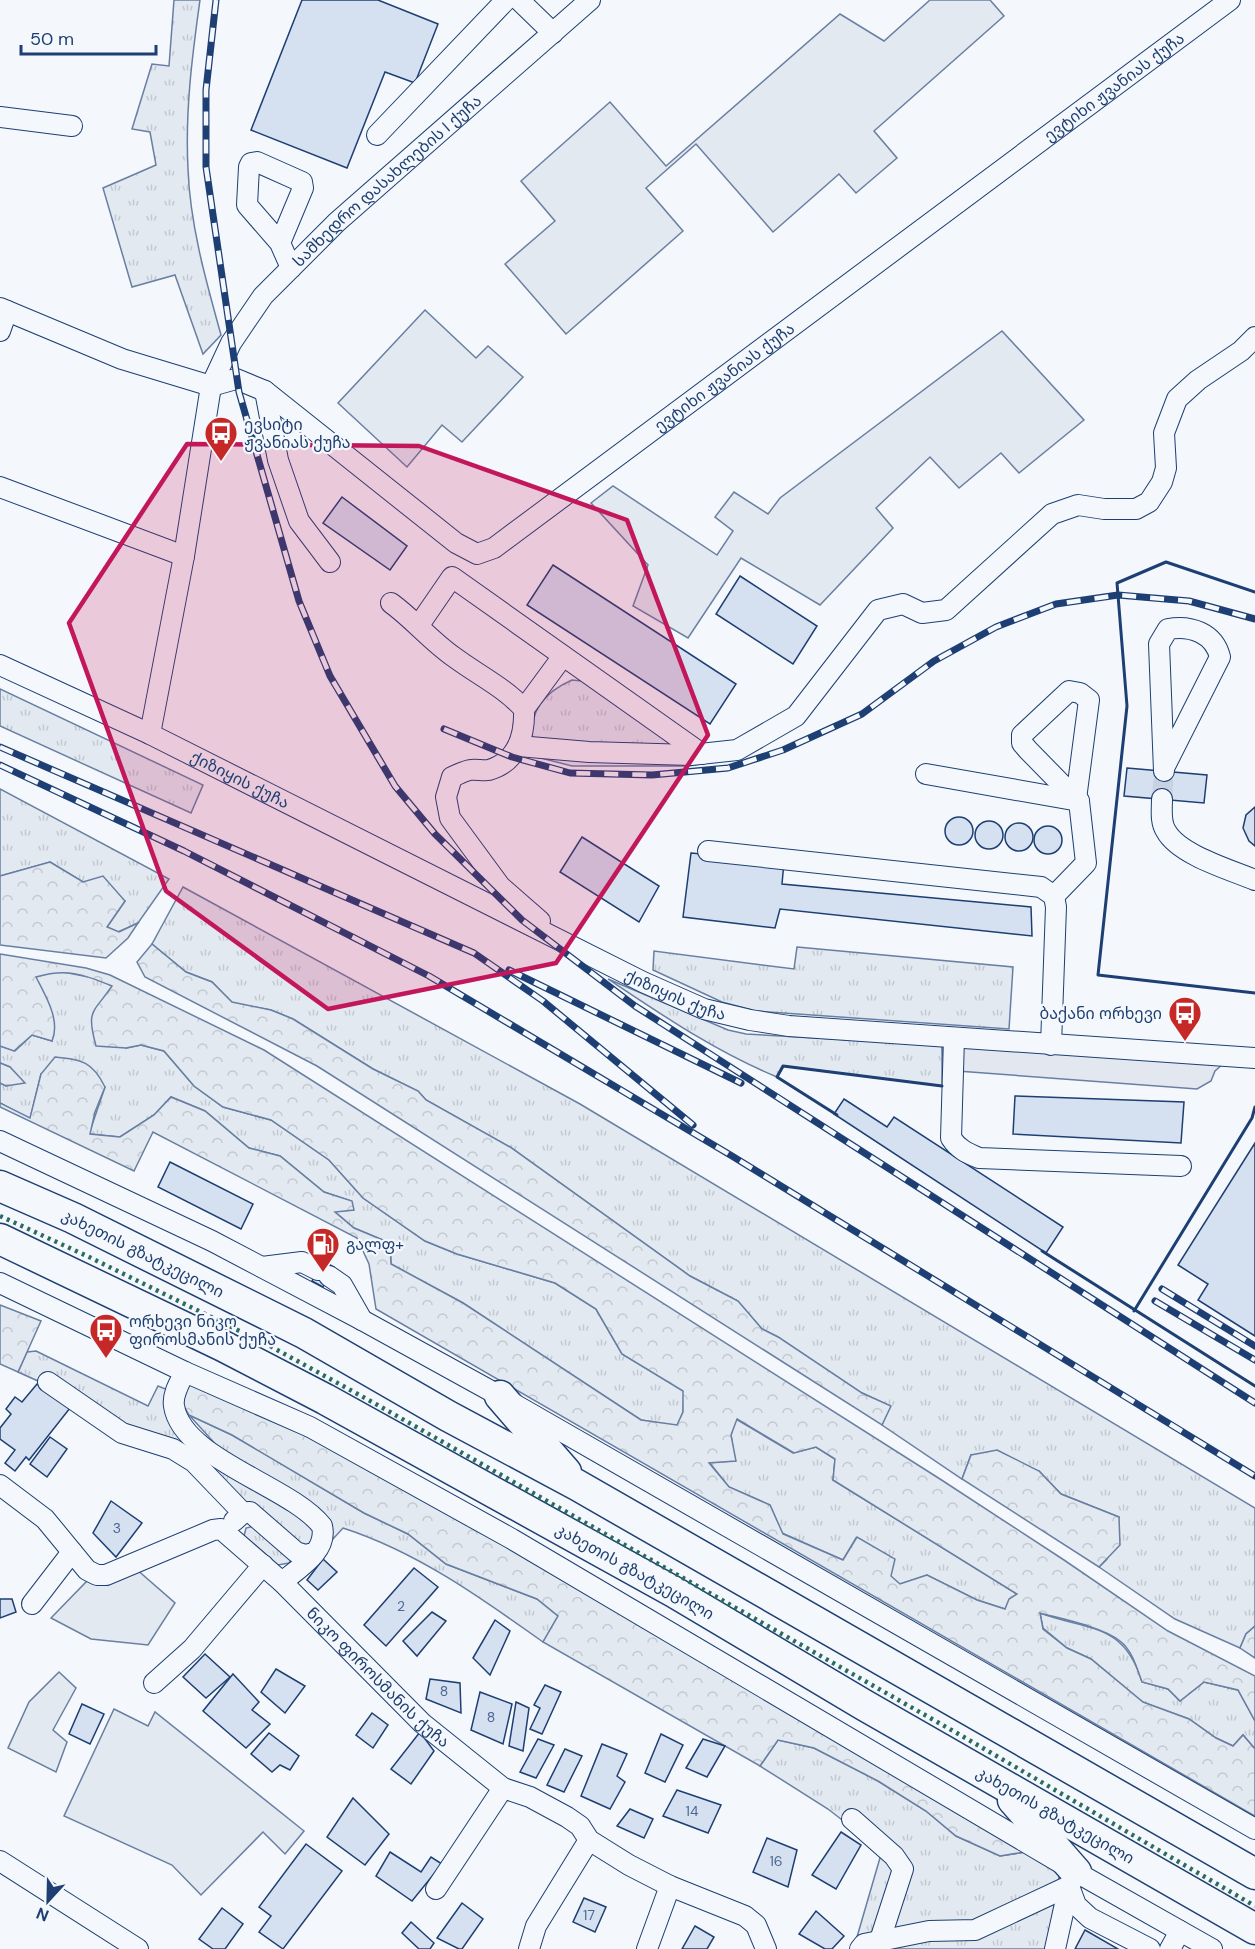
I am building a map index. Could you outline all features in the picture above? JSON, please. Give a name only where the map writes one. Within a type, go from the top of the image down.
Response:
[{"type":"highway","points":[[0,1173],[73,1218]]},
{"type":"highway","name":"კახეთის გზატკეცილი","points":[[0,1186],[73,1218],[304,1333],[448,1416],[577,1485],[1255,1874]]},
{"type":"highway","name":"კახეთის გზატკეცილი","points":[[0,1239],[116,1293],[325,1399],[674,1592],[997,1782],[1255,1929]]},
{"type":"highway","points":[[500,1396],[577,1485]]},
{"type":"highway","points":[[997,1782],[1072,1879]]},
{"type":"street","points":[[377,135],[506,0]]},
{"type":"street","points":[[519,0],[553,33]]},
{"type":"street","name":"სამხედრო დასახლების I ქუჩა","points":[[211,386],[231,343],[263,296],[337,222],[590,0]]},
{"type":"street","name":"ევტიხი ჟვანიას ქუჩა","points":[[211,386],[236,379],[265,391],[456,543],[477,554],[495,548],[1230,0]]},
{"type":"street","points":[[0,117],[72,126]]},
{"type":"street","points":[[280,243],[291,268]]},
{"type":"street","points":[[0,331],[3,309],[122,359],[211,386],[184,556],[150,734]]},
{"type":"street","points":[[518,746],[589,752],[702,753],[737,750],[796,716],[878,610],[903,604],[922,613],[946,610],[1052,514],[1078,505],[1104,509],[1136,509],[1149,502],[1162,482],[1166,468],[1164,434],[1177,399],[1198,380],[1241,351],[1255,337]]},
{"type":"street","points":[[265,391],[278,460],[299,521],[330,562]]},
{"type":"street","points":[[0,487],[184,556]]},
{"type":"street","points":[[419,625],[452,577],[702,753]]},
{"type":"street","points":[[391,603],[452,656],[512,695],[524,709]]},
{"type":"street","points":[[1183,627],[1202,633],[1217,644],[1220,657],[1164,770],[1159,644],[1168,629],[1183,627]]},
{"type":"street","points":[[563,656],[524,709],[524,727],[512,758],[505,764],[487,771],[469,770],[452,777],[446,797],[450,818],[500,886],[565,942]]},
{"type":"street","name":"ქიზიყის ქუჩა","points":[[0,665],[150,734],[643,982],[704,1009],[750,1020],[954,1038],[1255,1058]]},
{"type":"street","points":[[1054,896],[1086,862],[1078,800],[1089,700],[1080,693],[1069,691],[1022,735],[1022,743],[1078,800]]},
{"type":"street","points":[[926,774],[1078,800]]},
{"type":"street","points":[[1162,799],[1162,821],[1173,839],[1187,850],[1255,880]]},
{"type":"street","points":[[708,851],[1041,887],[1054,896],[1056,907],[1051,1045]]},
{"type":"street","points":[[954,1038],[951,1138],[956,1147],[979,1158],[1181,1166]]},
{"type":"street","points":[[0,1141],[262,1267],[362,1320],[500,1396],[1255,1828]]},
{"type":"street","points":[[262,1267],[302,1262],[323,1273],[342,1285],[362,1320]]},
{"type":"street","name":"კახეთის გზატკეცილი","points":[[0,1283],[185,1372],[310,1427],[512,1539],[1072,1879],[1182,1940],[1212,1949]]},
{"type":"street","points":[[185,1372],[173,1399],[179,1421],[197,1442],[314,1515],[322,1526],[324,1534],[322,1544],[282,1582]]},
{"type":"street","points":[[48,1382],[122,1433],[173,1449],[194,1462],[243,1513]]},
{"type":"street","points":[[0,1485],[45,1519],[87,1570],[97,1575],[106,1575],[213,1530],[221,1529],[230,1534],[236,1518],[243,1513],[250,1512],[296,1552],[314,1553]]},
{"type":"street","name":"ნიკო ფიროსმანის ქუჩა","points":[[230,1534],[282,1582],[422,1723],[503,1788],[530,1797],[567,1817],[580,1826],[589,1840],[670,1886],[745,1916],[756,1925],[766,1949]]},
{"type":"street","points":[[32,1604],[72,1552]]},
{"type":"street","points":[[154,1683],[192,1649],[263,1564]]},
{"type":"street","points":[[436,1889],[503,1788]]},
{"type":"street","points":[[852,1819],[894,1856],[903,1869],[868,1944]]},
{"type":"street","points":[[529,1949],[536,1926],[589,1840]]},
{"type":"street","points":[[0,1861],[138,1949]]},
{"type":"street","points":[[868,1944],[929,1931],[975,1930],[1072,1879]]},
{"type":"street","points":[[1055,1949],[1072,1879]]},
{"type":"street","points":[[1072,1879],[1076,1905],[1090,1918],[1150,1949]]},
{"type":"street","points":[[647,1949],[670,1886]]},
{"type":"street","points":[[1170,1949],[1182,1940]]},
{"type":"highlighted area","points":[[187,444],[419,446],[627,520],[708,735],[556,963],[328,1009],[166,891],[69,623]]},
{"type":"green space","points":[[174,0],[200,0],[188,106],[189,190],[204,274],[221,335],[203,354],[175,275],[132,287],[103,188],[156,165],[150,132],[132,129],[152,64],[169,66]]},
{"type":"green space","points":[[930,0],[990,0],[1004,16],[874,131],[897,158],[856,193],[839,174],[773,232],[696,144],[646,188],[683,231],[566,334],[505,264],[555,221],[521,181],[610,102],[666,166],[840,14],[884,41]]},
{"type":"green space","points":[[425,310],[476,358],[488,346],[523,377],[462,442],[442,425],[407,467],[338,403]]},
{"type":"green space","points":[[1002,331],[1084,420],[1019,473],[1001,453],[959,488],[930,457],[876,508],[893,528],[820,605],[741,558],[688,638],[633,606],[648,565],[591,503],[613,486],[717,555],[733,531],[715,517],[734,492],[768,514],[780,498]]},
{"type":"green space","points":[[572,680],[582,681],[679,749],[532,739],[533,719],[542,702],[563,684]]},
{"type":"green space","points":[[0,689],[203,785],[191,813],[0,726]]},
{"type":"green space","points":[[529,755],[740,757],[689,766],[572,766]]},
{"type":"green space","points":[[0,789],[169,879],[138,923],[118,932],[107,927],[125,901],[83,882],[50,862],[0,876]]},
{"type":"green space","points":[[50,862],[83,882],[103,876],[125,901],[107,927],[119,932],[138,923],[128,938],[106,958],[0,945],[0,876]]},
{"type":"green space","points":[[183,887],[580,1104],[1255,1508],[1255,1626],[1246,1634],[1240,1648],[1175,1619],[1099,1567],[1107,1559],[1119,1517],[1061,1494],[1039,1471],[971,1455],[962,1479],[882,1425],[890,1406],[862,1393],[778,1337],[762,1329],[738,1301],[690,1276],[510,1147],[426,1100],[418,1091],[373,1069],[293,1019],[271,1010],[232,1003],[212,982],[186,972],[152,944]]},
{"type":"green space","points":[[152,944],[186,972],[212,982],[232,1002],[271,1010],[293,1019],[373,1069],[418,1091],[426,1100],[510,1147],[690,1276],[738,1301],[762,1329],[778,1337],[862,1393],[891,1406],[882,1425],[317,1066],[145,977],[137,962]]},
{"type":"green space","points":[[797,947],[1013,967],[1009,1029],[756,1011],[722,1002],[653,970],[654,951],[794,969]]},
{"type":"green space","points":[[0,954],[86,968],[110,975],[264,1050],[940,1479],[1168,1631],[1255,1676],[1255,1721],[1238,1690],[1204,1682],[1180,1701],[1168,1689],[1142,1682],[1128,1649],[1113,1636],[1082,1624],[1040,1613],[1043,1629],[1067,1648],[1091,1659],[1143,1702],[1189,1719],[1216,1738],[1233,1746],[1243,1735],[1255,1749],[1255,1816],[376,1309],[369,1264],[357,1238],[153,1132],[134,1171],[0,1107],[0,1103],[30,1118],[41,1074],[55,1057],[85,1063],[96,1072],[105,1087],[95,1112],[90,1134],[120,1137],[154,1115],[171,1097],[205,1111],[249,1148],[280,1156],[324,1192],[352,1201],[354,1210],[335,1212],[354,1228],[390,1243],[391,1264],[463,1303],[641,1420],[677,1425],[683,1412],[683,1391],[622,1354],[596,1309],[555,1283],[457,1254],[425,1241],[363,1198],[329,1160],[271,1120],[223,1107],[194,1086],[164,1051],[141,1045],[126,1048],[96,1046],[92,1025],[93,1013],[112,986],[92,978],[66,973],[36,977],[53,1016],[55,1025],[52,1041],[32,1035],[14,1051],[0,1046]],"holes":[[[737,1419],[794,1453],[816,1447],[835,1459],[833,1480],[1017,1594],[1009,1599],[1005,1609],[977,1600],[927,1575],[900,1584],[891,1576],[895,1559],[857,1537],[843,1560],[783,1534],[770,1505],[729,1487],[709,1463],[736,1461],[731,1435]]]},
{"type":"green space","points":[[58,971],[94,978],[113,986],[126,1048],[141,1045],[164,1051],[194,1086],[223,1107],[271,1120],[329,1160],[363,1198],[425,1241],[457,1254],[555,1283],[596,1309],[622,1354],[684,1391],[683,1412],[677,1426],[641,1420],[463,1303],[391,1264],[390,1243],[354,1228],[334,1211],[353,1210],[351,1201],[324,1192],[280,1156],[249,1148],[205,1111],[171,1097],[154,1115],[120,1137],[89,1134],[105,1087],[41,1074],[30,1119],[0,1103],[0,1083],[6,1086],[10,1067],[0,1063],[0,1046],[15,1051],[32,1035],[52,1041],[35,977]]},
{"type":"green space","points":[[608,979],[728,1030],[746,1034],[942,1045],[942,1086],[784,1066],[777,1077],[711,1044]]},
{"type":"green space","points":[[0,1063],[10,1067],[25,1083],[6,1086],[0,1083]]},
{"type":"green space","points":[[0,1305],[41,1321],[18,1372],[0,1364]]},
{"type":"green space","points":[[36,1351],[148,1406],[158,1386],[168,1390],[176,1424],[314,1527],[313,1540],[307,1545],[299,1545],[254,1511],[43,1375],[38,1381],[18,1372],[27,1352]]},
{"type":"green space","points":[[190,1377],[332,1449],[505,1544],[1025,1852],[1000,1856],[956,1836],[926,1811],[878,1781],[814,1748],[778,1740],[760,1766],[543,1642],[558,1616],[537,1599],[446,1564],[408,1534],[364,1513],[232,1435],[189,1415],[181,1402]]},
{"type":"green space","points":[[189,1415],[232,1435],[364,1513],[408,1534],[446,1564],[537,1599],[558,1616],[543,1642],[472,1592],[397,1550],[343,1528],[333,1539],[330,1525],[219,1448]]},
{"type":"green space","points":[[736,1419],[793,1453],[816,1447],[835,1459],[833,1480],[1017,1594],[1005,1609],[977,1600],[927,1575],[900,1584],[890,1577],[856,1538],[843,1560],[782,1533],[770,1505],[729,1487],[709,1462],[735,1461],[731,1435]]},
{"type":"green space","points":[[997,1450],[1039,1471],[1061,1494],[1119,1517],[1120,1545],[1099,1567],[962,1479],[971,1455]]},
{"type":"green space","points":[[254,1526],[291,1559],[289,1563],[278,1565],[244,1536],[246,1528]]},
{"type":"green space","points":[[135,1568],[175,1603],[148,1645],[91,1639],[51,1618],[87,1581]]},
{"type":"green space","points":[[1040,1613],[1089,1627],[1115,1639],[1125,1648],[1142,1682],[1168,1689],[1180,1701],[1204,1682],[1238,1690],[1255,1721],[1255,1749],[1243,1735],[1233,1746],[1216,1738],[1189,1719],[1142,1702],[1091,1659],[1067,1648],[1043,1628]]},
{"type":"green space","points":[[1255,1626],[1255,1658],[1240,1648],[1246,1634]]},
{"type":"green space","points":[[59,1672],[76,1688],[53,1730],[67,1742],[56,1772],[8,1748],[29,1702]]},
{"type":"green space","points":[[114,1709],[148,1726],[155,1712],[304,1831],[285,1854],[263,1832],[201,1895],[172,1865],[64,1816]]},
{"type":"green space","points":[[778,1740],[814,1748],[878,1781],[926,1811],[956,1836],[1000,1856],[1025,1852],[1060,1871],[1047,1949],[878,1949],[857,1937],[882,1851],[828,1809],[760,1766]]},
{"type":"shaded area","points":[[942,1045],[1223,1064],[1215,1071],[1211,1081],[1197,1089],[944,1070]]},
{"type":"building","points":[[302,0],[378,0],[438,24],[415,83],[385,72],[347,168],[251,130]]},
{"type":"building","points":[[342,497],[407,546],[390,570],[323,523]]},
{"type":"building","points":[[553,565],[736,684],[710,724],[527,605]]},
{"type":"building","points":[[740,576],[817,626],[793,664],[716,614]]},
{"type":"building","points":[[1127,768],[1207,775],[1204,803],[1124,796]]},
{"type":"building","points":[[1255,807],[1255,846],[1249,841],[1243,828],[1246,815]]},
{"type":"building","points":[[959,817],[969,821],[973,831],[969,841],[959,845],[949,841],[945,831],[949,821]]},
{"type":"building","points":[[989,821],[999,825],[1003,835],[999,845],[989,849],[979,845],[975,835],[979,825]]},
{"type":"building","points":[[1019,823],[1029,827],[1033,837],[1029,847],[1019,851],[1009,847],[1005,837],[1009,827]]},
{"type":"building","points":[[1048,826],[1058,830],[1062,840],[1058,850],[1048,854],[1038,850],[1034,840],[1038,830]]},
{"type":"building","points":[[582,837],[659,886],[639,922],[560,872]]},
{"type":"building","points":[[691,853],[784,862],[782,884],[1031,907],[1032,936],[780,909],[775,928],[683,917]]},
{"type":"building","points":[[1015,1096],[1184,1102],[1181,1143],[1013,1134]]},
{"type":"building","points":[[844,1099],[887,1127],[894,1117],[1063,1227],[1046,1253],[834,1114]]},
{"type":"building","points":[[1255,1143],[1255,1336],[1198,1300],[1208,1284],[1178,1265]]},
{"type":"building","points":[[170,1162],[253,1204],[241,1229],[158,1187]]},
{"type":"building","name":"გალფ+","points":[[323,1261],[334,1267],[323,1287],[312,1281]]},
{"type":"building","points":[[37,1384],[56,1398],[74,1403],[29,1460],[26,1457],[15,1471],[5,1463],[15,1450],[0,1439],[0,1428],[11,1414],[6,1409],[15,1397],[22,1402]]},
{"type":"building","points":[[50,1437],[67,1449],[47,1477],[30,1464]]},
{"type":"building","points":[[111,1501],[142,1523],[116,1557],[93,1533]]},
{"type":"building","points":[[323,1559],[337,1572],[318,1590],[307,1580]]},
{"type":"building","points":[[414,1568],[438,1587],[386,1646],[364,1625]]},
{"type":"building","points":[[0,1599],[12,1599],[16,1612],[0,1618]]},
{"type":"building","points":[[432,1612],[446,1621],[417,1656],[403,1641]]},
{"type":"building","points":[[495,1620],[510,1631],[490,1675],[473,1658]]},
{"type":"building","points":[[205,1654],[230,1677],[206,1698],[183,1677]]},
{"type":"building","points":[[276,1669],[305,1686],[285,1713],[261,1692]]},
{"type":"building","points":[[233,1674],[259,1702],[252,1710],[270,1724],[246,1748],[203,1711]]},
{"type":"building","points":[[430,1679],[460,1683],[461,1713],[426,1699]]},
{"type":"building","points":[[545,1685],[561,1692],[542,1734],[530,1729],[540,1708],[534,1705]]},
{"type":"building","points":[[480,1692],[512,1704],[503,1744],[471,1730]]},
{"type":"building","points":[[516,1702],[529,1708],[523,1751],[509,1746]]},
{"type":"building","points":[[82,1704],[104,1714],[90,1744],[69,1734]]},
{"type":"building","points":[[372,1713],[388,1725],[373,1748],[356,1735]]},
{"type":"building","points":[[420,1732],[434,1751],[411,1784],[391,1769]]},
{"type":"building","points":[[269,1733],[299,1756],[290,1770],[280,1765],[272,1772],[251,1754]]},
{"type":"building","points":[[661,1734],[683,1745],[665,1782],[645,1773]]},
{"type":"building","points":[[538,1739],[554,1745],[536,1778],[520,1772]]},
{"type":"building","points":[[703,1739],[725,1746],[707,1777],[686,1768]]},
{"type":"building","points":[[602,1744],[627,1754],[617,1776],[625,1782],[610,1809],[581,1796]]},
{"type":"building","points":[[565,1749],[582,1756],[564,1792],[547,1785]]},
{"type":"building","points":[[677,1790],[721,1805],[708,1833],[663,1816]]},
{"type":"building","points":[[353,1798],[389,1834],[365,1865],[327,1837]]},
{"type":"building","points":[[630,1809],[653,1819],[644,1838],[617,1826]]},
{"type":"building","points":[[841,1832],[861,1845],[836,1889],[812,1875]]},
{"type":"building","points":[[767,1838],[797,1850],[788,1887],[753,1872]]},
{"type":"building","points":[[306,1844],[342,1871],[283,1949],[259,1932],[271,1916],[259,1907]]},
{"type":"building","points":[[390,1852],[421,1872],[431,1857],[442,1864],[412,1901],[376,1876]]},
{"type":"building","points":[[584,1898],[606,1907],[595,1932],[573,1922]]},
{"type":"building","points":[[462,1903],[483,1919],[462,1949],[459,1949],[437,1938]]},
{"type":"building","points":[[222,1908],[243,1924],[225,1949],[213,1949],[199,1939]]},
{"type":"building","points":[[816,1911],[844,1936],[832,1949],[825,1949],[799,1934]]},
{"type":"building","points":[[411,1922],[434,1943],[430,1949],[419,1949],[402,1933]]},
{"type":"building","points":[[695,1926],[714,1937],[707,1949],[682,1949]]},
{"type":"building","points":[[1085,1930],[1118,1949],[1075,1949]]},
{"type":"tunnel","points":[[1162,799],[1164,771]]},
{"type":"railway","points":[[216,0],[206,90],[206,167],[239,392],[299,601],[330,676],[395,786],[435,834],[522,920],[635,1006],[1255,1403]]},
{"type":"railway","points":[[444,729],[512,757],[570,773],[652,775],[728,768],[783,750],[862,714],[934,661],[996,627],[1056,604],[1118,595],[1189,601],[1255,619]]},
{"type":"railway","points":[[0,747],[474,953],[543,1001],[693,1125]]},
{"type":"railway","points":[[0,765],[184,851],[429,976],[732,1156],[1255,1476]]},
{"type":"railway","points":[[509,970],[741,1083]]},
{"type":"railway","points":[[1162,1289],[1255,1346]]},
{"type":"railway","points":[[1155,1301],[1255,1360]]},
{"type":"hedge","points":[[0,1216],[270,1346],[374,1403],[962,1736],[1255,1906]]},
{"type":"wall","points":[[1255,592],[1166,562],[1117,583],[1127,706],[1098,975],[1255,993]]},
{"type":"wall","points":[[837,1115],[777,1077],[783,1066],[942,1086]]},
{"type":"wall","points":[[1134,1311],[1252,1118],[1255,1107]]},
{"type":"wall","points":[[1042,1251],[1255,1386]]},
{"type":"place","name":"ევსიტი ჟვანიას ქუჩა","points":[[221,462]]},
{"type":"place","name":"ბაქანი ორხევი","points":[[1185,1042]]},
{"type":"place","name":"გალფ+","points":[[323,1273]]},
{"type":"place","name":"ორხევი ნიკო ფიროსმანის ქუჩა","points":[[106,1359]]}]
